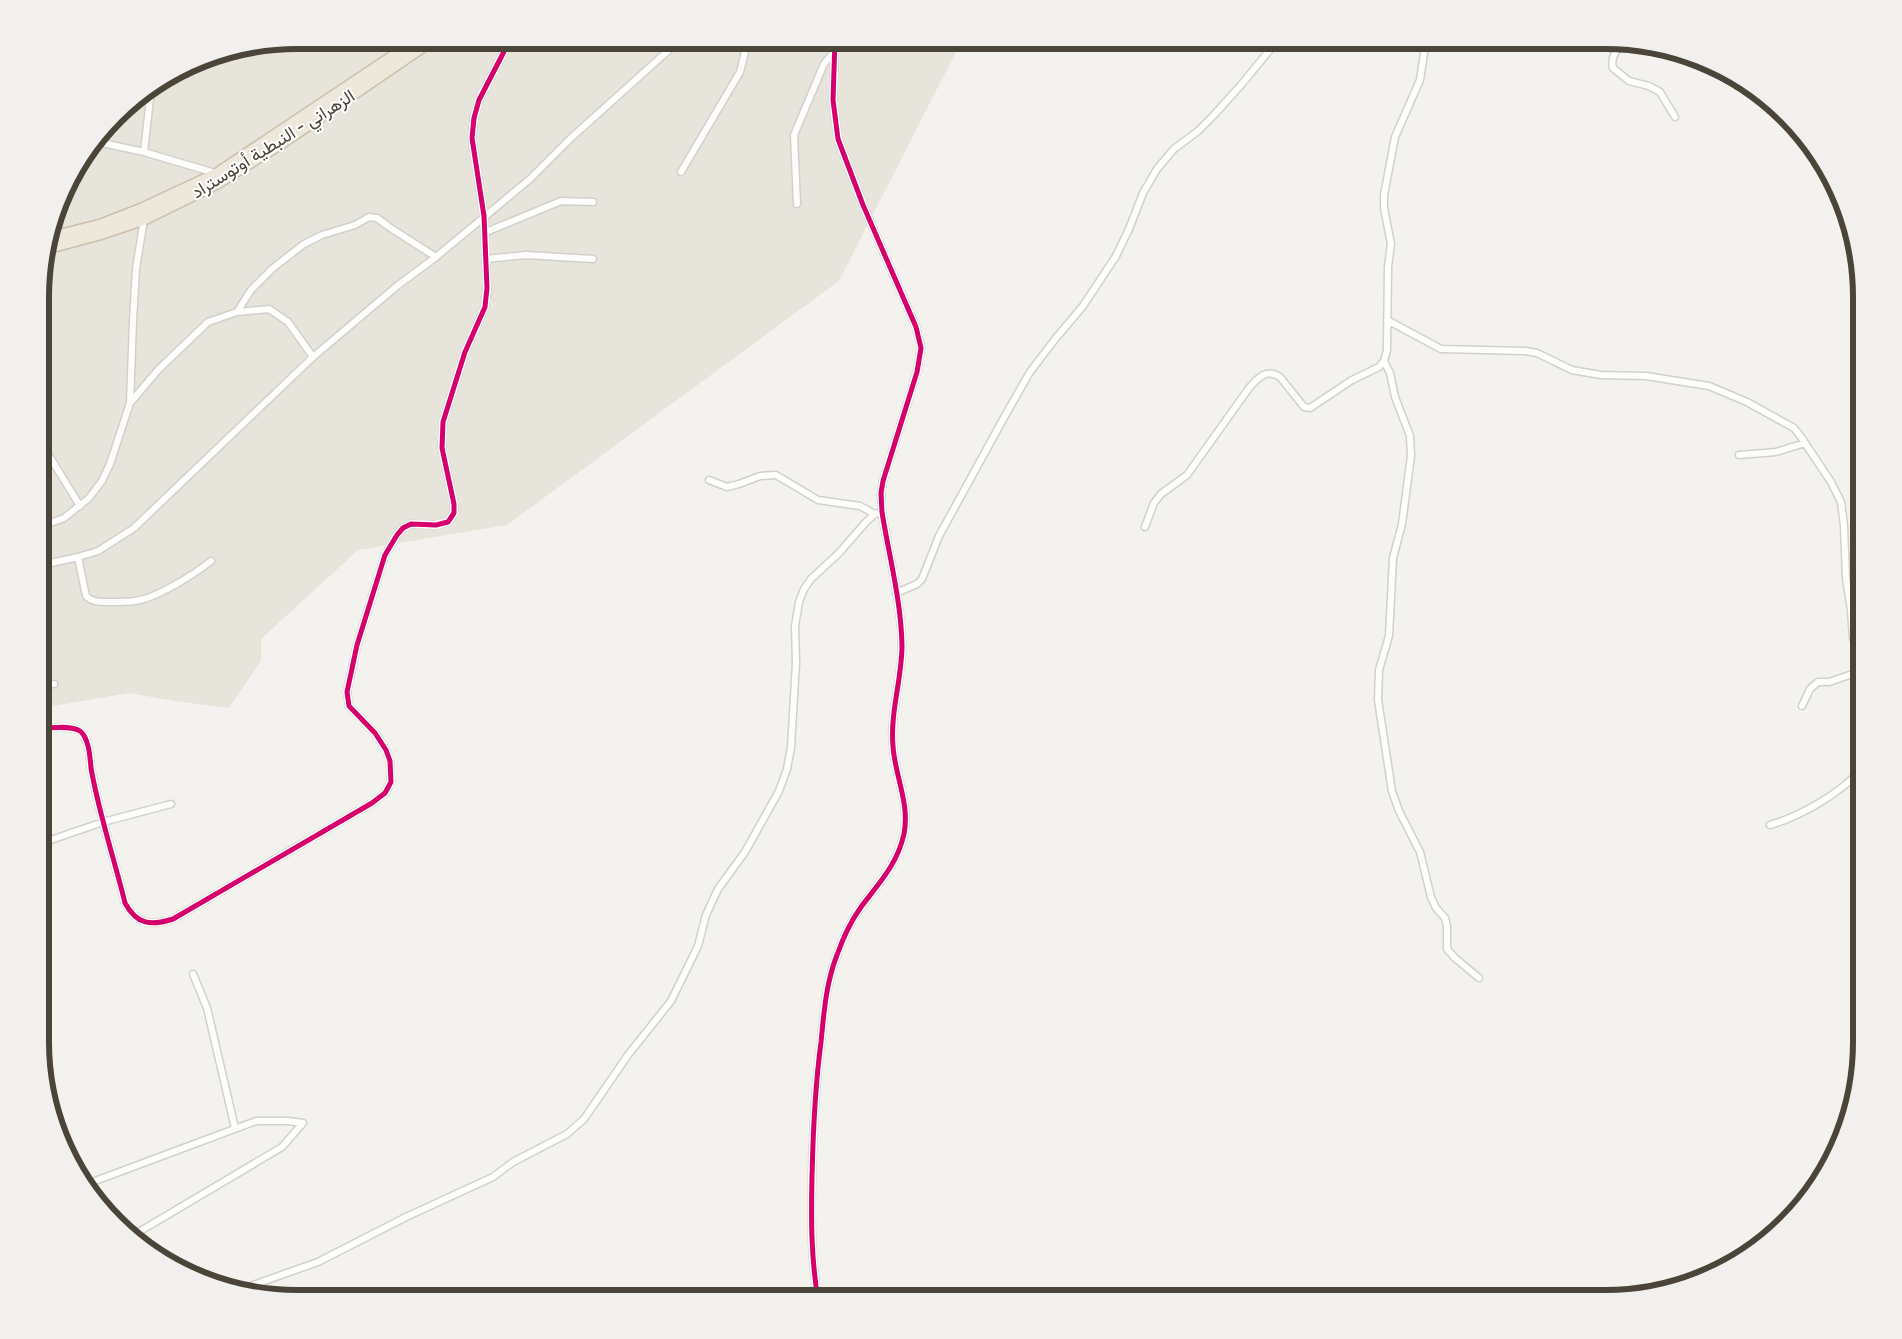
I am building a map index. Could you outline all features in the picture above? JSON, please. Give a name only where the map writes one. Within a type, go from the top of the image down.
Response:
[{"type":"highway","name":"الزهراني - النبطية أوتوستراد","points":[[56,236],[101,225],[142,210],[217,174],[404,49]]},
{"type":"highway","name":"الزهراني - النبطية أوتوستراد","points":[[55,246],[144,219],[217,183],[419,49]]},
{"type":"street","points":[[49,728],[73,728],[79,730],[84,735],[98,805],[126,903],[130,911],[148,923],[159,923],[173,918],[372,804],[385,793],[391,782],[390,761],[386,750],[375,733],[349,706],[347,692],[357,646],[385,555],[403,528],[411,524],[436,525],[448,522],[454,513],[454,504],[442,448],[443,422],[465,352],[485,307],[487,288],[486,232],[472,138],[474,118],[479,100],[505,49]]},
{"type":"street","points":[[49,563],[78,558],[111,544],[134,528],[313,357],[397,286],[436,257],[530,179],[592,118],[670,49]]},
{"type":"street","points":[[681,172],[740,72],[746,49]]},
{"type":"street","points":[[817,1290],[811,1232],[813,1119],[826,990],[837,954],[849,928],[861,908],[884,880],[892,866],[903,837],[907,815],[897,776],[892,729],[902,647],[899,609],[882,512],[881,493],[883,481],[917,372],[921,348],[916,327],[863,205],[838,139],[833,100],[834,49]]},
{"type":"street","points":[[896,593],[922,580],[939,536],[1006,414],[1030,372],[1082,306],[1116,256],[1143,193],[1157,168],[1174,149],[1198,131],[1214,115],[1241,86],[1271,49]]},
{"type":"street","points":[[1145,526],[1154,503],[1161,494],[1187,474],[1194,466],[1249,388],[1260,376],[1270,373],[1280,377],[1304,407],[1310,408],[1352,380],[1378,367],[1384,361],[1387,350],[1388,267],[1391,244],[1384,208],[1384,195],[1395,137],[1420,80],[1425,49]]},
{"type":"street","points":[[1618,49],[1612,60],[1613,68],[1629,81],[1649,86],[1660,92],[1675,117]]},
{"type":"street","points":[[798,204],[794,135],[824,64],[834,52]]},
{"type":"street","points":[[144,152],[150,97]]},
{"type":"street","points":[[102,143],[144,152],[217,174]]},
{"type":"street","points":[[486,232],[561,201],[593,202]]},
{"type":"street","points":[[237,312],[251,290],[273,268],[304,244],[322,235],[355,226],[369,217],[377,218],[436,257]]},
{"type":"street","points":[[49,523],[64,518],[80,506],[102,481],[110,464],[130,404],[132,321],[136,269],[144,219]]},
{"type":"street","points":[[486,259],[526,255],[593,259]]},
{"type":"street","points":[[130,404],[158,370],[208,322],[237,312],[269,309],[288,322],[313,357]]},
{"type":"street","points":[[1387,320],[1441,349],[1525,351],[1537,353],[1572,370],[1601,375],[1646,376],[1709,386],[1747,402],[1794,428],[1831,482],[1841,502],[1846,578],[1853,638]]},
{"type":"street","points":[[1384,361],[1390,373],[1395,397],[1410,436],[1411,456],[1402,524],[1393,558],[1389,636],[1379,670],[1378,700],[1380,721],[1395,800],[1420,852],[1431,897],[1436,908],[1445,918],[1447,949],[1479,978]]},
{"type":"street","points":[[1739,455],[1776,452],[1805,443]]},
{"type":"street","points":[[49,455],[80,506]]},
{"type":"street","points":[[709,480],[727,487],[760,476],[776,475],[818,500],[860,506],[875,514]]},
{"type":"street","points":[[252,1286],[318,1262],[406,1217],[493,1177],[513,1162],[568,1134],[584,1119],[628,1055],[671,1001],[698,946],[706,915],[718,890],[745,852],[779,791],[787,769],[791,747],[796,663],[795,626],[804,588],[875,514],[882,512]]},
{"type":"street","points":[[78,558],[86,596],[90,600],[99,602],[136,601],[151,596],[195,573],[211,561]]},
{"type":"street","points":[[1802,706],[1810,689],[1818,682],[1829,682],[1853,674]]},
{"type":"street","points":[[49,684],[54,684]]},
{"type":"street","points":[[1770,826],[1796,817],[1844,786],[1853,778]]},
{"type":"street","points":[[49,841],[103,822],[171,804]]},
{"type":"street","points":[[193,974],[207,1008],[235,1128]]},
{"type":"street","points":[[92,1182],[256,1121],[303,1123],[282,1148],[138,1233]]},
{"type":"shaded area","points":[[281,49],[957,49],[839,281],[507,525],[358,550],[261,639],[261,661],[229,708],[129,693],[49,707],[49,281],[57,233],[74,187],[100,146],[133,110],[187,74],[233,57]]},
{"type":"cycle path","points":[[49,728],[76,729],[85,738],[98,802],[125,903],[134,916],[145,922],[158,923],[173,919],[372,803],[385,793],[391,782],[390,761],[386,750],[375,733],[349,706],[347,692],[357,645],[385,555],[403,528],[411,524],[436,525],[448,522],[454,513],[454,504],[442,448],[443,422],[465,352],[485,307],[487,288],[484,216],[472,138],[474,118],[479,100],[505,49]]},
{"type":"cycle path","points":[[817,1290],[812,1238],[812,1160],[817,1076],[828,987],[833,966],[845,936],[857,912],[881,882],[892,864],[904,834],[904,801],[893,746],[893,721],[902,645],[901,628],[882,512],[881,493],[883,481],[917,372],[921,348],[916,327],[863,205],[838,139],[833,100],[835,49]]}]
